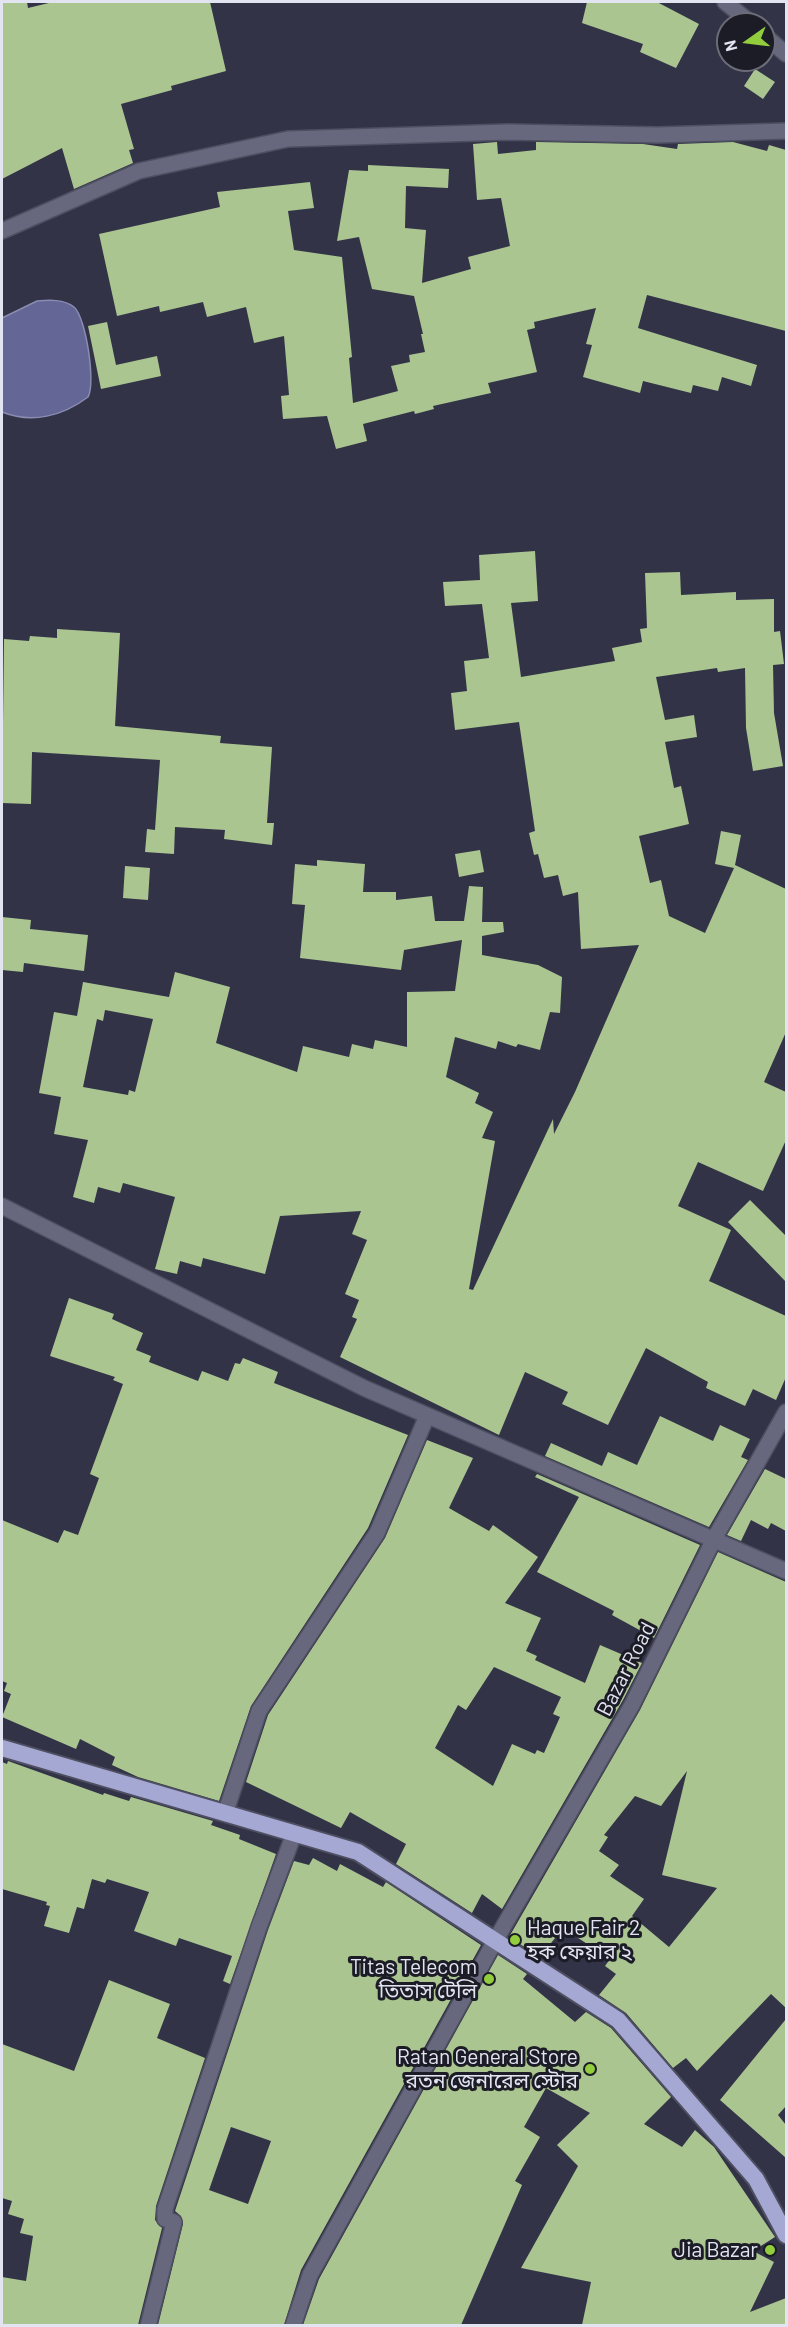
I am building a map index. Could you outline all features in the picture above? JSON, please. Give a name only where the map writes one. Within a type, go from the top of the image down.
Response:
[{"type":"highway","points":[[2,1748],[358,1852],[618,2020],[756,2179],[786,2235]]},
{"type":"street","points":[[725,2],[737,12]]},
{"type":"street","points":[[2,231],[139,171],[288,139],[508,132],[658,135],[786,131]]},
{"type":"street","points":[[2,1206],[364,1388],[786,1571]]},
{"type":"street","name":"Bazar Road","points":[[293,2325],[310,2275],[495,1941],[633,1705],[714,1539],[786,1412]]},
{"type":"street","points":[[225,1814],[259,1711],[377,1533],[427,1416]]},
{"type":"street","points":[[148,2325],[174,2222],[165,2219],[165,2209],[258,1927],[294,1834]]},
{"type":"water","points":[[37,301],[61,301],[74,307],[78,313],[89,351],[90,390],[88,397],[58,413],[36,418],[13,416],[2,412],[2,318]]},
{"type":"building","points":[[2,2],[27,2],[28,8],[53,2],[210,2],[226,71],[171,86],[172,90],[121,104],[134,149],[129,150],[133,163],[74,189],[62,148],[2,179]]},
{"type":"building","points":[[587,2],[657,2],[699,24],[676,68],[640,52],[643,44],[582,23]]},
{"type":"building","points":[[753,72],[760,72],[775,82],[763,99],[744,86]]},
{"type":"building","points":[[497,142],[498,154],[536,150],[536,142],[643,144],[677,149],[678,144],[733,142],[767,151],[769,145],[786,150],[786,331],[647,295],[638,328],[757,365],[751,386],[722,377],[718,391],[693,385],[691,393],[643,381],[640,393],[583,377],[592,345],[586,344],[596,308],[534,322],[535,328],[527,330],[537,372],[488,383],[491,393],[433,406],[434,409],[415,414],[414,411],[363,424],[367,441],[336,449],[327,416],[283,419],[281,396],[289,395],[284,336],[254,343],[246,307],[207,317],[203,302],[160,312],[159,306],[117,316],[99,234],[220,207],[217,192],[310,182],[314,208],[288,211],[294,250],[342,257],[352,357],[349,358],[353,403],[398,391],[391,366],[410,362],[409,355],[425,352],[421,334],[423,334],[414,296],[372,289],[359,237],[337,241],[349,170],[368,171],[368,165],[449,169],[448,188],[406,186],[405,228],[426,230],[422,283],[471,269],[468,257],[510,246],[501,198],[477,200],[473,144]]},
{"type":"building","points":[[107,322],[116,365],[157,356],[161,376],[101,389],[88,326]]},
{"type":"building","points":[[535,551],[538,601],[511,603],[521,677],[615,661],[612,648],[642,642],[640,629],[647,628],[645,573],[680,572],[681,595],[736,592],[736,600],[774,599],[774,632],[780,631],[784,664],[773,665],[774,713],[783,766],[753,771],[746,728],[745,668],[718,672],[717,668],[656,677],[665,720],[694,715],[697,737],[665,742],[674,788],[681,786],[689,824],[639,836],[650,883],[661,880],[669,916],[705,933],[734,868],[715,864],[721,831],[741,835],[735,865],[786,889],[786,1032],[764,1082],[786,1092],[786,1140],[763,1191],[698,1162],[678,1206],[731,1230],[709,1281],[786,1316],[786,1377],[776,1400],[753,1389],[745,1406],[706,1388],[708,1382],[646,1348],[608,1425],[562,1404],[568,1392],[525,1372],[499,1435],[340,1357],[357,1319],[352,1317],[359,1300],[345,1294],[367,1240],[352,1234],[361,1211],[280,1216],[265,1274],[203,1258],[201,1267],[180,1261],[177,1274],[155,1269],[175,1197],[123,1183],[120,1193],[98,1187],[94,1203],[73,1197],[88,1140],[54,1134],[61,1097],[39,1093],[54,1012],[77,1016],[83,982],[169,997],[175,972],[230,987],[216,1043],[297,1072],[303,1046],[349,1057],[352,1044],[373,1049],[375,1040],[407,1047],[407,992],[455,991],[462,940],[404,950],[401,970],[300,958],[305,905],[292,904],[295,864],[317,866],[317,860],[365,864],[363,892],[396,892],[396,900],[432,896],[435,921],[464,921],[469,886],[483,887],[482,922],[503,922],[504,932],[482,936],[482,955],[538,965],[562,977],[560,1013],[550,1012],[540,1050],[518,1044],[516,1047],[498,1041],[496,1049],[455,1037],[446,1077],[479,1093],[475,1103],[493,1112],[482,1138],[495,1141],[469,1289],[473,1290],[553,1119],[554,1134],[575,1092],[639,945],[581,949],[578,892],[563,896],[558,875],[544,878],[538,854],[534,855],[529,833],[535,831],[519,722],[455,730],[451,693],[467,691],[464,661],[489,658],[482,604],[445,606],[443,582],[480,580],[479,555]],"holes":[[[105,1010],[153,1019],[135,1092],[129,1090],[128,1095],[83,1087],[97,1019],[103,1021]]]},
{"type":"building","points":[[57,629],[120,633],[115,726],[221,736],[220,743],[272,747],[267,823],[274,823],[272,845],[224,839],[225,830],[175,827],[174,854],[145,852],[147,829],[155,830],[160,760],[32,752],[31,804],[2,803],[4,639],[29,641],[30,636],[57,638]]},
{"type":"building","points":[[480,850],[484,872],[459,877],[455,854]]},
{"type":"building","points":[[125,866],[150,868],[148,900],[123,898]]},
{"type":"building","points":[[2,917],[31,920],[30,929],[88,935],[84,971],[24,963],[23,972],[2,970]]},
{"type":"building","points":[[750,1200],[786,1236],[786,1282],[728,1222]]},
{"type":"building","points":[[69,1298],[114,1314],[112,1319],[143,1333],[136,1350],[151,1356],[149,1362],[198,1381],[202,1371],[228,1381],[235,1363],[240,1364],[243,1358],[278,1372],[274,1383],[408,1435],[368,1528],[251,1706],[219,1801],[138,1777],[112,1765],[115,1757],[80,1739],[76,1749],[2,1717],[11,1694],[4,1691],[7,1683],[2,1681],[2,1520],[58,1543],[64,1530],[78,1535],[99,1478],[90,1474],[123,1384],[113,1380],[115,1377],[50,1356]]},
{"type":"building","points":[[660,1416],[713,1441],[720,1425],[750,1439],[741,1457],[748,1460],[709,1527],[545,1456],[551,1443],[602,1466],[608,1452],[637,1465]]},
{"type":"building","points":[[427,1440],[473,1458],[449,1508],[489,1531],[493,1525],[538,1557],[505,1603],[541,1618],[526,1651],[537,1656],[535,1660],[585,1683],[600,1645],[642,1663],[502,1909],[482,1894],[472,1913],[396,1864],[406,1844],[350,1812],[341,1828],[246,1782],[268,1715],[385,1538]],"holes":[[[494,1667],[561,1697],[553,1714],[560,1717],[544,1753],[537,1750],[535,1754],[512,1744],[493,1786],[435,1748],[458,1705],[466,1710]]]},
{"type":"building","points":[[765,1469],[786,1479],[786,1531],[771,1523],[768,1529],[751,1520],[741,1541],[727,1535]]},
{"type":"building","points":[[537,1474],[700,1545],[654,1638],[612,1615],[614,1611],[537,1572],[579,1497],[535,1477]]},
{"type":"building","points":[[718,1552],[786,1582],[786,2008],[771,1994],[697,2071],[686,2058],[673,2068],[626,2013],[599,1995],[616,1974],[605,1966],[610,1959],[563,1928],[540,1957],[509,1937],[640,1710]],"holes":[[[687,1771],[662,1875],[717,1888],[669,1947],[632,1916],[644,1899],[610,1876],[619,1865],[599,1851],[608,1837],[604,1835],[635,1796],[661,1806]]]},
{"type":"building","points":[[8,1761],[103,1795],[104,1793],[129,1801],[131,1797],[213,1821],[211,1825],[240,1835],[239,1839],[276,1854],[230,1984],[223,1981],[232,1956],[179,1938],[176,1946],[134,1931],[149,1892],[107,1879],[105,1883],[92,1879],[84,1909],[77,1907],[69,1933],[44,1926],[50,1906],[46,1905],[47,1902],[2,1889],[2,1762],[7,1764]]},
{"type":"building","points":[[313,1858],[337,1871],[340,1864],[383,1887],[386,1882],[481,1945],[301,2270],[284,2325],[158,2325],[183,2224],[181,2216],[175,2211],[268,1930],[294,1861],[309,1865]],"holes":[[[231,2127],[271,2141],[248,2204],[209,2190]]]},
{"type":"building","points":[[498,1955],[527,1974],[523,1979],[575,2022],[586,2012],[611,2028],[671,2097],[644,2124],[682,2147],[695,2130],[714,2147],[775,2237],[753,2251],[774,2262],[750,2312],[786,2298],[786,2325],[582,2325],[591,2282],[521,2268],[578,2166],[557,2145],[590,2113],[546,2088],[524,2127],[540,2137],[515,2181],[522,2185],[461,2325],[303,2325],[319,2279]]},
{"type":"building","points":[[109,1980],[170,2004],[157,2038],[205,2058],[156,2206],[155,2220],[162,2228],[138,2325],[2,2325],[2,2277],[26,2281],[33,2236],[20,2233],[24,2219],[8,2214],[12,2201],[2,2198],[2,2044],[74,2071]]},
{"type":"building","points":[[786,2019],[786,2106],[778,2115],[786,2125],[786,2158],[720,2100]]},
{"type":"place","name":"Haque Fair 2 হক ফেয়ার ২","points":[[515,1940]]},
{"type":"place","name":"Titas Telecom তিতাস টেলি","points":[[489,1979]]},
{"type":"place","name":"Ratan General Store রতন জেনারেল স্টোর","points":[[590,2069]]},
{"type":"place","name":"Jia Bazar","points":[[770,2250]]}]
